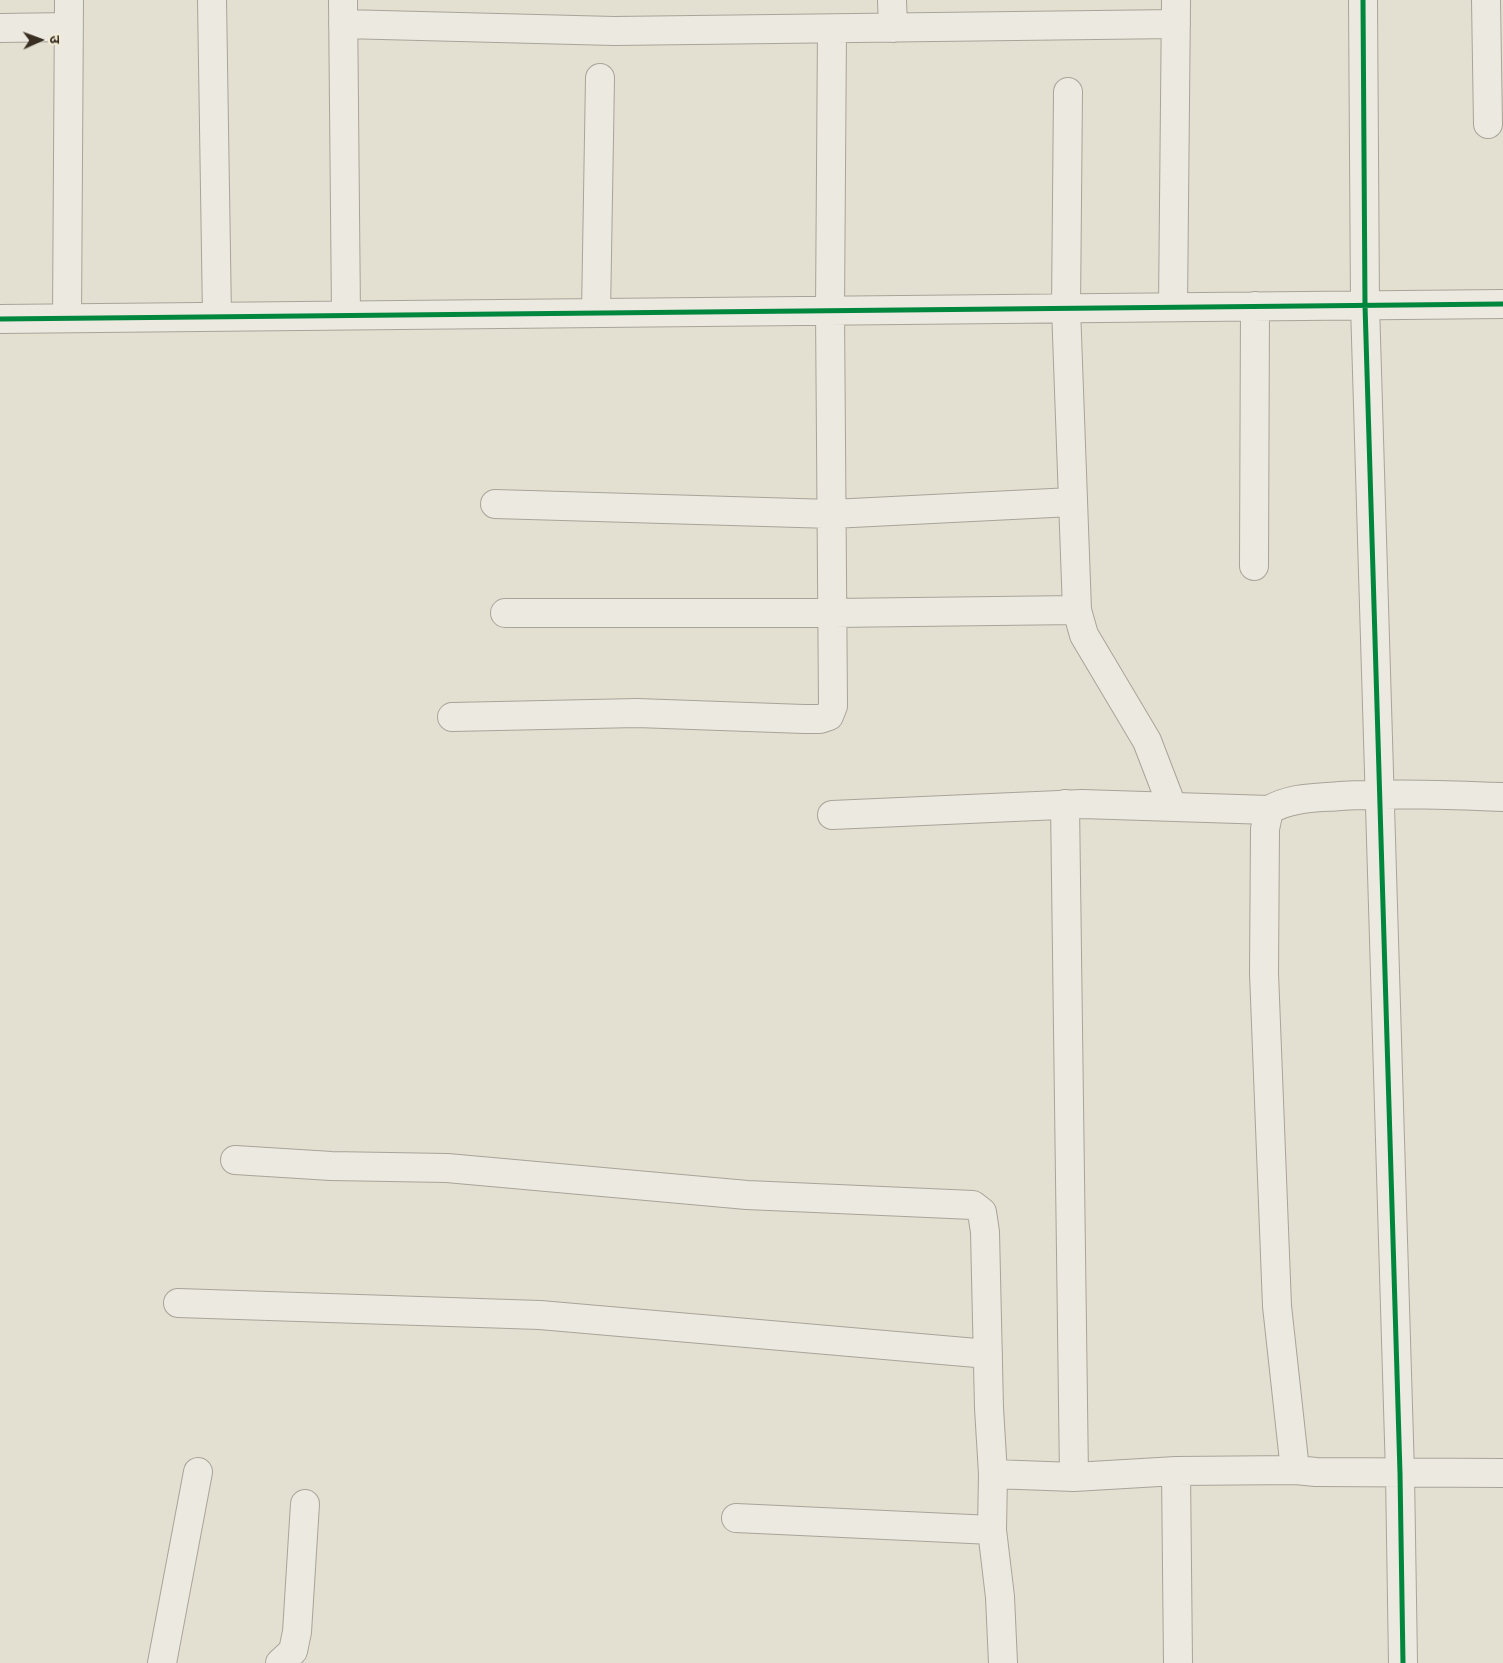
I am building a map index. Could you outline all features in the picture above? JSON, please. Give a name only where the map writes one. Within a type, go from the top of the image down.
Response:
[{"type":"street","points":[[212,0],[217,316]]},
{"type":"street","points":[[892,0],[893,28]]},
{"type":"street","points":[[1363,0],[1365,305],[1400,1473],[1403,1663]]},
{"type":"street","points":[[1486,0],[1488,124]]},
{"type":"street","points":[[346,315],[343,12],[614,30],[893,28],[1176,12],[1173,307]]},
{"type":"street","points":[[0,28],[69,13],[67,318]]},
{"type":"street","points":[[452,717],[637,713],[820,719],[829,716],[834,706],[830,310],[832,29]]},
{"type":"street","points":[[596,313],[600,78]]},
{"type":"street","points":[[1068,92],[1066,308],[1077,610],[1084,634],[1147,741],[1172,806]]},
{"type":"street","points":[[0,319],[1503,304]]},
{"type":"street","points":[[1254,566],[1255,306]]},
{"type":"street","points":[[495,504],[832,514],[1072,502]]},
{"type":"street","points":[[505,613],[833,614],[1077,610]]},
{"type":"street","points":[[832,815],[1065,804],[1269,810],[1282,802],[1303,798],[1380,794],[1503,797]]},
{"type":"street","points":[[1065,804],[1074,1477]]},
{"type":"street","points":[[1269,810],[1264,829],[1264,954],[1269,1122],[1277,1306],[1295,1470]]},
{"type":"street","points":[[235,1160],[332,1166],[447,1168],[738,1194],[973,1205],[982,1212],[985,1232],[993,1474],[992,1530],[1000,1597],[1003,1663]]},
{"type":"street","points":[[178,1303],[540,1315],[988,1354]]},
{"type":"street","points":[[993,1474],[1074,1477],[1176,1471],[1295,1470],[1316,1472],[1503,1473]]},
{"type":"street","points":[[1176,1471],[1178,1663]]},
{"type":"street","points":[[162,1663],[198,1472]]},
{"type":"street","points":[[280,1663],[293,1651],[297,1632],[305,1504]]},
{"type":"street","points":[[736,1518],[992,1530]]},
{"type":"street","points":[[138,1663],[170,1663]]},
{"type":"cycle path","points":[[1363,0],[1365,305],[1400,1473],[1403,1663]]},
{"type":"cycle path","points":[[0,319],[1503,304]]}]
